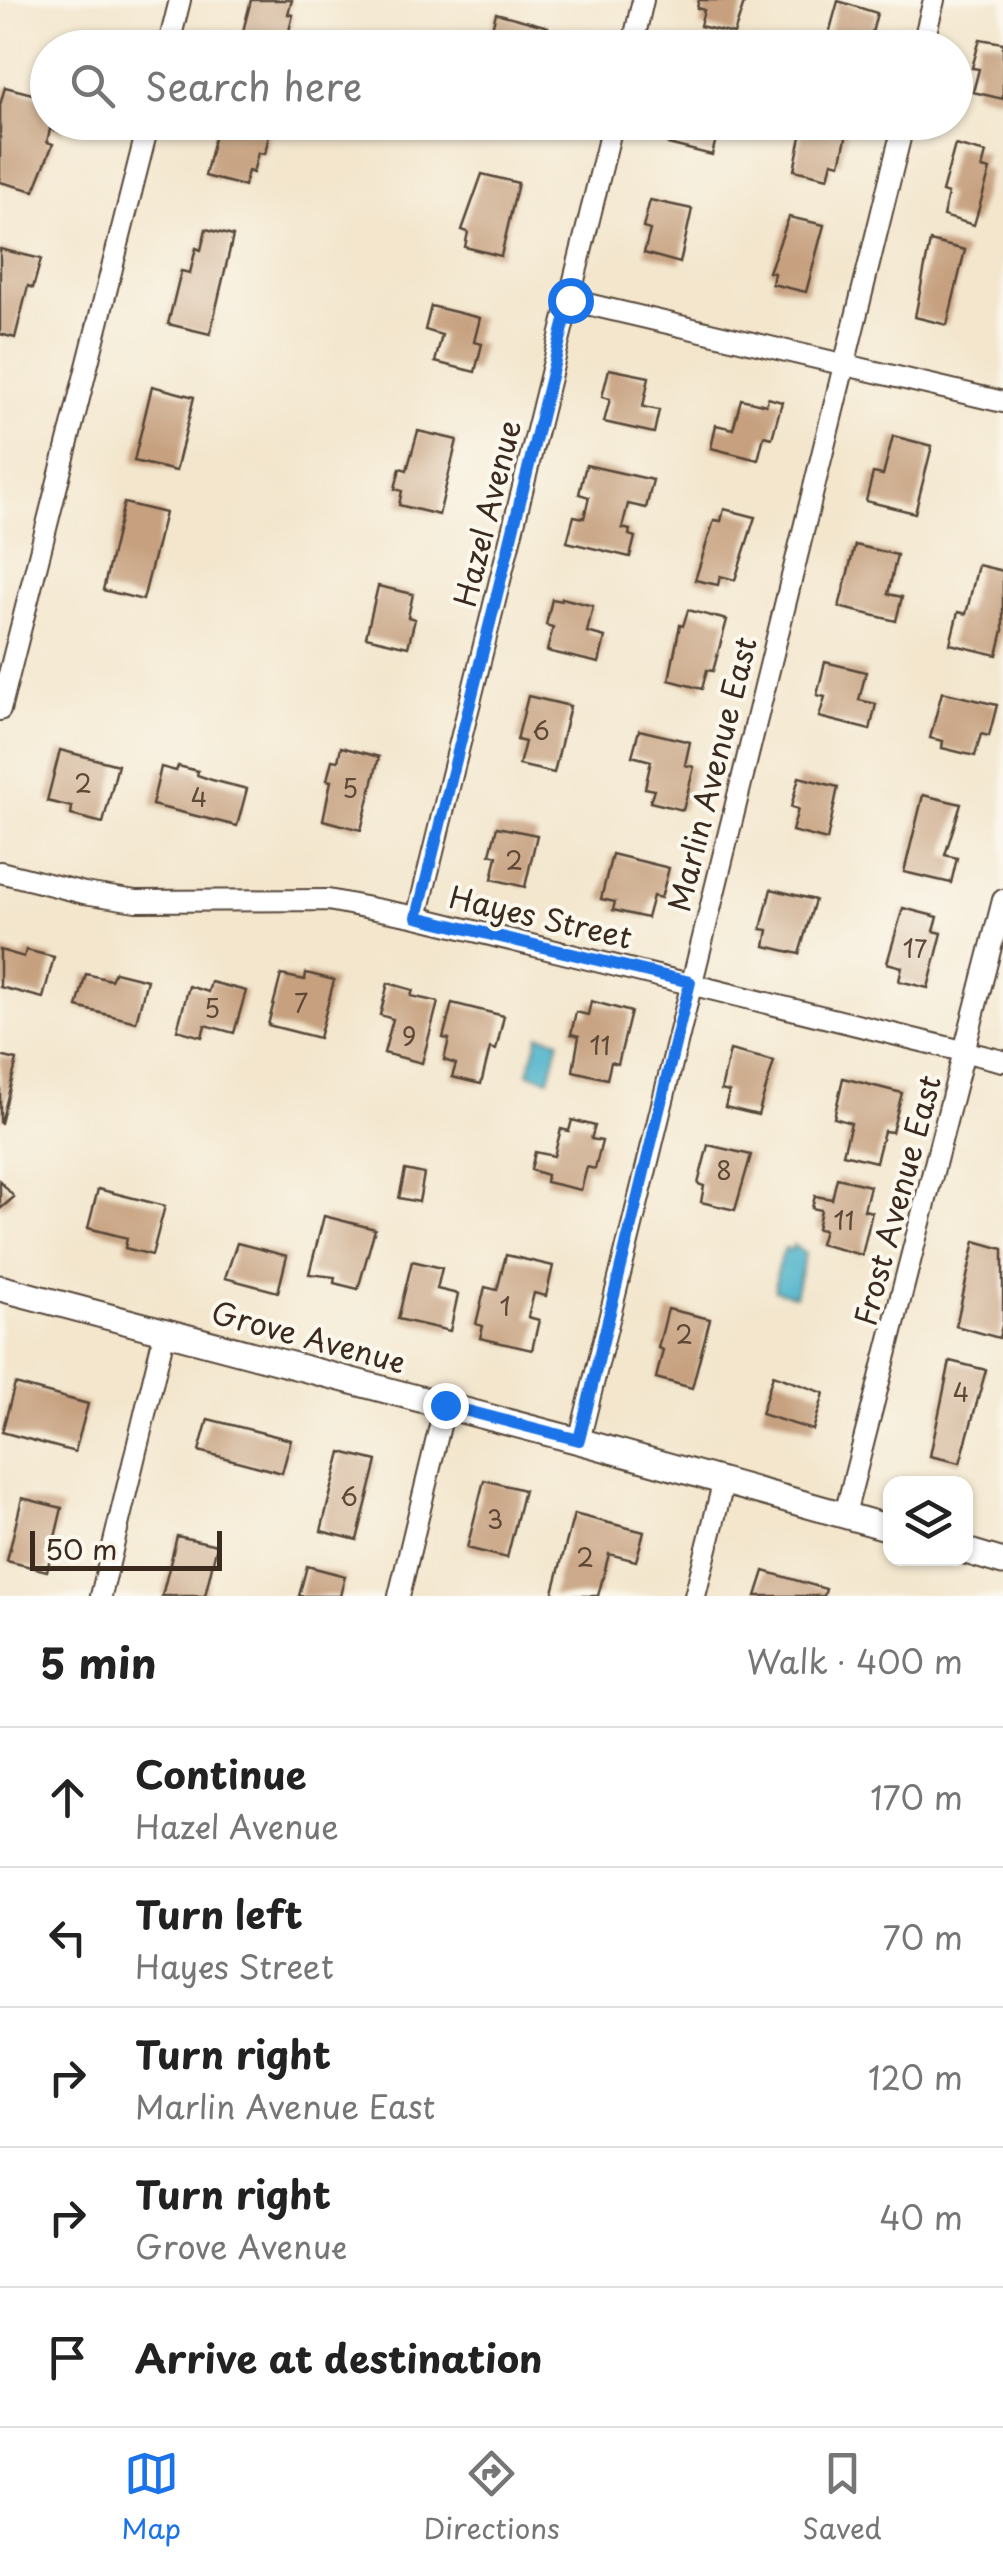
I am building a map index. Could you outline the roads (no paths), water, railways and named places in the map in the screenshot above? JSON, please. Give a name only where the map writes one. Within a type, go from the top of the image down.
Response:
[{"type":"street","points":[[172,30],[180,0]]},
{"type":"street","points":[[636,30],[643,0]]},
{"type":"street","points":[[926,30],[934,0]]},
{"type":"street","points":[[0,710],[144,140]]},
{"type":"street","name":"Hazel Avenue","points":[[417,917],[609,140]]},
{"type":"street","name":"Marlin Avenue East","points":[[579,1440],[900,140]]},
{"type":"street","points":[[570,300],[1003,402]]},
{"type":"street","name":"Hayes Street","points":[[0,872],[84,893],[136,901],[328,900],[417,917],[690,982],[1003,1061]]},
{"type":"street","name":"Frost Avenue East","points":[[845,1514],[1003,900]]},
{"type":"street","name":"Grove Avenue","points":[[0,1288],[579,1440],[883,1526]]},
{"type":"street","points":[[101,1596],[165,1331]]},
{"type":"street","points":[[399,1596],[445,1405]]},
{"type":"street","points":[[696,1596],[724,1480]]},
{"type":"street","points":[[973,1553],[1003,1562]]},
{"type":"water","points":[[539,1035],[559,1040],[549,1079],[528,1073]]},
{"type":"water","points":[[793,1245],[805,1254],[795,1296],[775,1290],[785,1248],[792,1250]]}]
